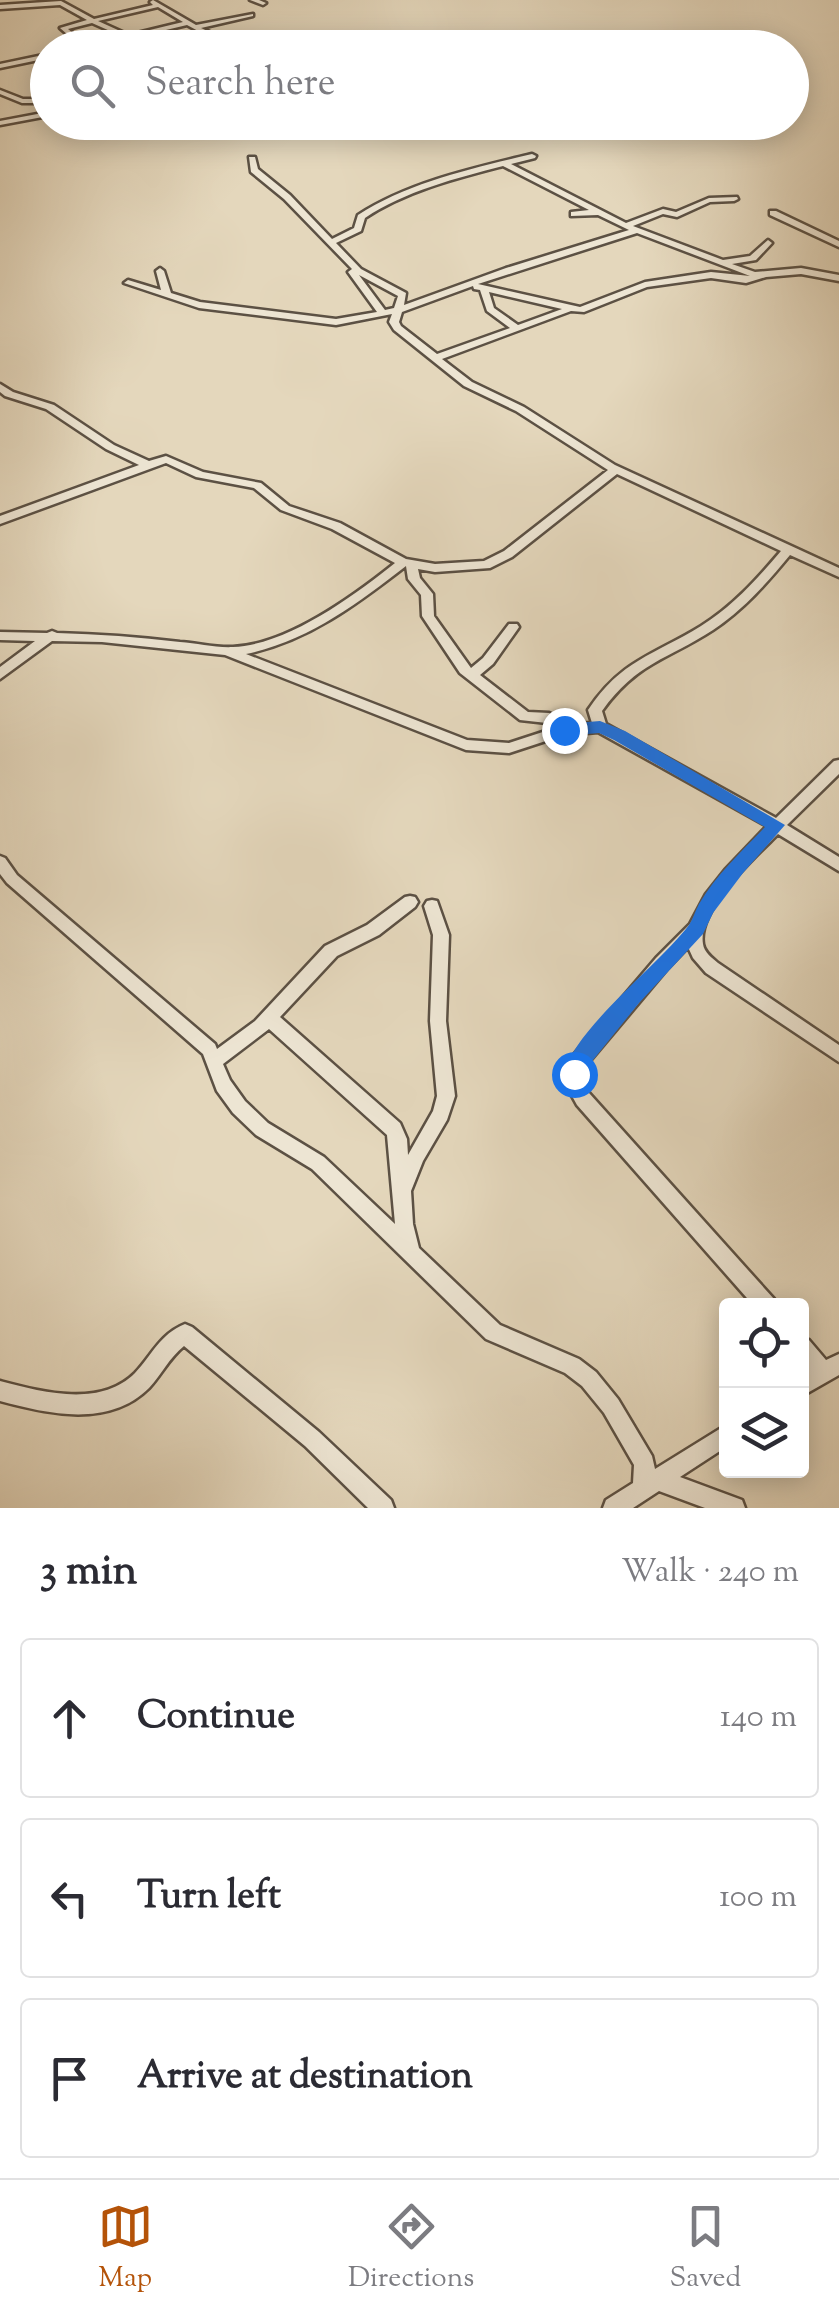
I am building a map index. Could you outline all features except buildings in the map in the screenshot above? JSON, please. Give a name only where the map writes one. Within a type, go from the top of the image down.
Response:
[{"type":"street","points":[[150,0],[200,30]]},
{"type":"street","points":[[253,0],[263,3]]},
{"type":"street","points":[[0,8],[60,2],[112,30]]},
{"type":"street","points":[[65,30],[63,28],[91,20],[160,5]]},
{"type":"street","points":[[167,30],[251,15]]},
{"type":"street","points":[[0,66],[30,60]]},
{"type":"street","points":[[0,92],[30,101]]},
{"type":"street","points":[[0,124],[30,118]]},
{"type":"street","points":[[335,246],[358,229],[365,213],[428,187],[532,156]]},
{"type":"street","points":[[252,159],[254,170],[358,271],[403,295],[394,322],[397,328],[468,384],[520,409],[616,469],[839,572]]},
{"type":"street","points":[[504,163],[636,231],[762,276]]},
{"type":"street","points":[[625,226],[663,211],[677,215],[709,200],[734,198]]},
{"type":"street","points":[[574,214],[599,212]]},
{"type":"street","points":[[772,214],[839,244]]},
{"type":"street","points":[[128,283],[246,313],[322,322],[400,310],[509,270],[636,231]]},
{"type":"street","points":[[720,262],[754,258],[768,243]]},
{"type":"street","points":[[335,246],[341,260],[383,314]]},
{"type":"street","points":[[471,286],[569,309],[588,309],[644,285],[711,275],[746,280],[801,271],[839,278]]},
{"type":"street","points":[[160,272],[167,295]]},
{"type":"street","points":[[483,287],[490,309],[517,328]]},
{"type":"street","points":[[436,358],[569,309]]},
{"type":"street","points":[[0,387],[50,407],[110,446],[148,464]]},
{"type":"street","points":[[0,520],[96,488],[148,464],[172,460],[200,475],[256,485],[285,508],[336,526],[407,563],[434,568],[486,564],[538,533],[616,469]]},
{"type":"street","points":[[600,727],[595,710],[611,685],[630,666],[726,615],[789,549]]},
{"type":"street","points":[[231,652],[320,623],[407,563]]},
{"type":"street","points":[[407,563],[427,594],[428,616],[472,674],[524,717],[549,718],[568,729]]},
{"type":"street","points":[[472,674],[488,661],[513,627]]},
{"type":"street","points":[[0,674],[52,635]]},
{"type":"street","points":[[0,636],[52,635],[231,652],[466,746],[509,748],[568,729],[600,727],[777,825],[839,865]]},
{"type":"street","points":[[839,765],[736,868],[705,909],[695,943],[712,968],[839,1054]]},
{"type":"street","points":[[0,862],[12,879],[196,1036],[215,1060],[223,1086],[262,1129],[318,1163],[493,1332],[572,1366],[589,1379],[646,1464],[651,1485]]},
{"type":"street","points":[[215,1060],[268,1017],[331,951],[373,930],[410,902]]},
{"type":"street","points":[[401,1193],[441,1114],[446,1096],[438,1021],[440,934],[432,906]]},
{"type":"street","points":[[697,928],[576,1065],[575,1085],[596,1114],[759,1298]]},
{"type":"street","points":[[268,1017],[394,1129],[410,1252]]},
{"type":"street","points":[[0,1391],[31,1400],[102,1404],[118,1400],[185,1334],[312,1439],[383,1508]]},
{"type":"street","points":[[809,1352],[831,1368],[809,1382]]},
{"type":"street","points":[[614,1508],[719,1441]]},
{"type":"street","points":[[651,1485],[734,1508]]},
{"type":"route","points":[[564,730],[600,727],[777,825],[736,868],[705,909],[697,928],[632,997],[576,1065],[574,1074]]}]
